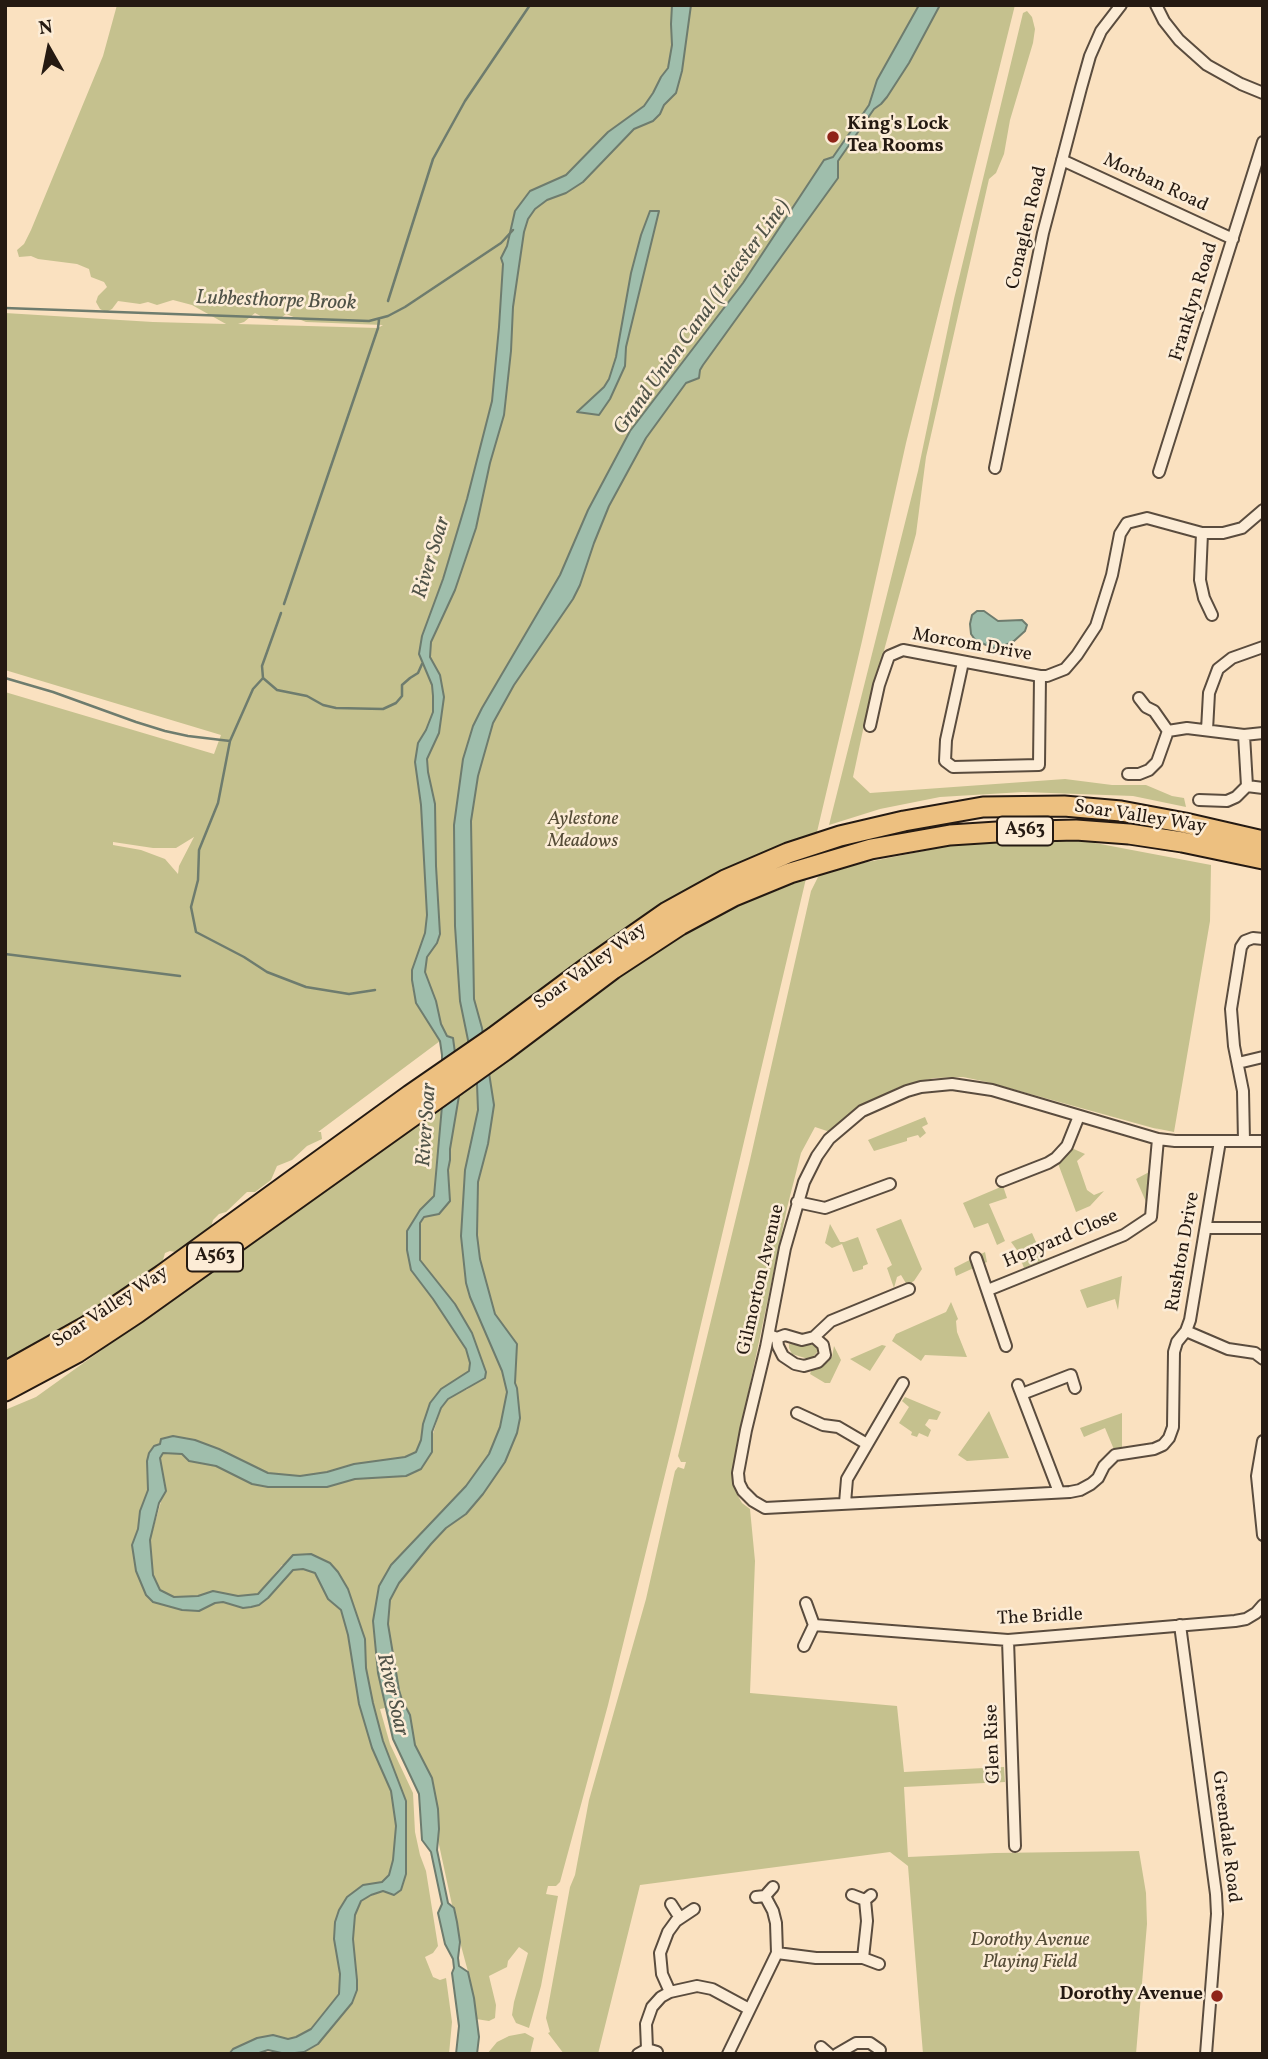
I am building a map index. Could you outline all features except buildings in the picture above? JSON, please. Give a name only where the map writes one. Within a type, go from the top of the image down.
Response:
[{"type":"highway","name":"Soar Valley Way","points":[[789,863],[840,836],[983,807],[1064,806],[1121,811],[1263,841]]},
{"type":"highway","name":"Soar Valley Way","points":[[5,1372],[76,1333],[162,1275],[499,1044],[584,970],[667,912],[725,880],[789,863],[839,857],[950,835],[1023,831],[1076,830],[1156,838],[1263,859]]},
{"type":"highway","name":"Soar Valley Way","points":[[5,1391],[78,1352],[137,1313],[413,1103]]},
{"type":"street","name":"Conaglen Road","points":[[995,468],[1043,233],[1090,56],[1101,31],[1121,5]]},
{"type":"street","points":[[1156,5],[1164,21],[1179,40],[1207,65],[1263,93]]},
{"type":"street","name":"Franklyn Road","points":[[1159,472],[1263,142]]},
{"type":"street","name":"Morban Road","points":[[1062,160],[1233,239]]},
{"type":"street","name":"Morcom Drive","points":[[870,726],[879,685],[890,656],[903,650],[1040,676],[1065,669],[1096,626],[1112,575],[1120,534],[1127,523],[1147,518],[1213,534],[1233,531],[1249,523],[1263,510]]},
{"type":"street","points":[[1202,533],[1200,580],[1212,615]]},
{"type":"street","points":[[1207,730],[1209,693],[1218,669],[1232,658],[1263,647]]},
{"type":"street","points":[[963,662],[946,740],[945,761],[953,767],[1039,765],[1040,676]]},
{"type":"street","points":[[1139,698],[1146,707],[1154,711],[1168,731]]},
{"type":"street","points":[[1168,731],[1187,728],[1244,735],[1263,733]]},
{"type":"street","points":[[1128,774],[1149,770],[1157,762],[1168,731]]},
{"type":"street","points":[[1244,735],[1248,786]]},
{"type":"street","points":[[1199,800],[1233,799],[1248,786],[1263,788]]},
{"type":"street","points":[[1244,1141],[1243,1091],[1234,1046],[1231,1009],[1239,953],[1245,941],[1263,939]]},
{"type":"street","points":[[1238,1063],[1263,1057]]},
{"type":"street","name":"Gilmorton Avenue","points":[[1120,1453],[1110,1459],[1098,1478],[1080,1490],[765,1508],[743,1491],[738,1473],[746,1430],[773,1336],[785,1248],[809,1169],[839,1129],[862,1111],[907,1091],[943,1084],[992,1090],[1158,1139],[1263,1141]]},
{"type":"street","points":[[1002,1181],[1056,1158],[1067,1146],[1079,1116]]},
{"type":"street","name":"Hopyard Close","points":[[988,1290],[1124,1235],[1151,1217],[1158,1139]]},
{"type":"street","name":"Rushton Drive","points":[[1120,1453],[1154,1450],[1169,1438],[1174,1411],[1174,1352],[1190,1320],[1220,1141]]},
{"type":"street","points":[[797,1202],[825,1208],[890,1184]]},
{"type":"street","points":[[1206,1228],[1263,1228]]},
{"type":"street","name":"Hopyard Close","points":[[976,1258],[1006,1346]]},
{"type":"street","points":[[814,1338],[823,1345],[825,1355],[818,1362],[804,1366],[783,1356],[773,1336],[785,1335],[802,1340],[814,1338],[831,1321],[909,1289]]},
{"type":"street","points":[[1186,1331],[1228,1349],[1255,1353],[1263,1359]]},
{"type":"street","points":[[1059,1492],[1020,1390],[1070,1375],[1075,1388]]},
{"type":"street","points":[[845,1503],[847,1479],[903,1383]]},
{"type":"street","points":[[797,1413],[822,1424],[838,1427],[867,1444]]},
{"type":"street","points":[[1263,1441],[1258,1460],[1258,1493],[1263,1535]]},
{"type":"street","points":[[804,1646],[814,1625],[806,1603]]},
{"type":"street","name":"The Bridle","points":[[814,1625],[1008,1640],[1246,1619],[1261,1612]]},
{"type":"street","name":"Greendale Road","points":[[1180,1625],[1216,1894],[1217,1914],[1206,2054]]},
{"type":"street","name":"Glen Rise","points":[[1008,1640],[1015,1846]]},
{"type":"street","points":[[728,2054],[777,1953],[776,1923],[765,1894]]},
{"type":"street","points":[[852,1895],[868,1897],[863,1958]]},
{"type":"street","points":[[671,1904],[680,1918]]},
{"type":"street","points":[[670,1992],[662,1974],[660,1953],[668,1932],[680,1918],[694,1909]]},
{"type":"street","points":[[777,1953],[816,1958],[863,1958],[879,1964]]},
{"type":"street","points":[[648,2052],[646,2024],[652,2007],[670,1992],[697,1986],[712,1989],[748,2008]]},
{"type":"street","points":[[837,2054],[856,2043],[875,2046],[876,2030]]},
{"type":"green space","name":"Aylestone Meadows","points":[[117,5],[672,5],[672,45],[668,68],[644,106],[608,132],[566,175],[530,191],[515,211],[507,246],[501,258],[503,264],[492,401],[467,499],[443,579],[422,636],[419,654],[494,430],[518,221],[626,132],[660,114],[664,105],[676,93],[682,71],[691,5],[1015,5],[906,443],[676,1430],[608,1705],[560,1882],[556,1886],[548,1886],[546,1894],[558,1896],[541,1986],[529,2028],[516,2023],[512,2015],[528,1953],[519,1947],[508,1961],[507,1967],[489,1976],[496,2005],[495,2018],[489,2021],[476,2019],[470,1979],[438,1840],[439,1829],[405,1704],[380,1709],[390,1744],[413,1793],[415,1832],[426,1871],[438,1946],[433,1953],[425,1957],[433,1977],[440,1980],[446,1978],[452,2022],[449,2054],[294,2054],[318,2044],[352,2003],[357,1980],[353,1939],[355,1915],[361,1900],[383,1891],[390,1894],[406,1801],[383,1741],[330,1566],[282,1565],[258,1594],[238,1596],[213,1591],[198,1597],[174,1597],[160,1590],[153,1575],[150,1540],[162,1498],[160,1458],[163,1453],[182,1454],[189,1461],[216,1466],[252,1484],[402,1474],[432,1437],[441,1408],[455,1394],[468,1389],[482,1364],[420,1260],[419,1223],[424,1217],[439,1214],[450,1160],[452,1125],[460,1090],[463,1088],[440,1041],[318,1132],[321,1132],[322,1139],[307,1146],[292,1160],[277,1166],[271,1180],[255,1192],[247,1192],[226,1212],[219,1214],[206,1233],[175,1252],[165,1253],[163,1260],[131,1285],[73,1324],[63,1326],[60,1331],[29,1350],[23,1349],[5,1362],[5,692],[214,754],[221,735],[5,670],[5,313],[226,324],[192,305],[173,300],[157,305],[118,301],[106,312],[100,309],[96,302],[107,287],[104,282],[91,277],[89,269],[77,264],[31,256],[19,257],[17,250],[24,244],[31,230],[103,56]],"holes":[[[255,313],[277,321],[286,314],[306,322],[383,325],[378,328],[238,324]],[[194,837],[179,866],[178,874],[165,859],[141,850],[113,845],[113,842],[153,848],[176,848]],[[412,985],[439,1039],[416,1003]]]},
{"type":"green space","points":[[1027,11],[1032,17],[1035,29],[1033,43],[1010,120],[1004,154],[996,173],[989,179],[926,457],[916,534],[866,716],[853,777],[870,793],[1065,779],[1112,785],[1146,785],[1184,798],[1186,807],[1133,796],[1023,792],[940,797],[880,809],[829,825],[918,471],[954,299],[1023,13]]},
{"type":"green space","name":"Dorothy Avenue Playing Field","points":[[1011,838],[1088,839],[1095,843],[1211,865],[1210,921],[1174,1132],[963,1077],[934,1078],[899,1087],[857,1108],[830,1132],[815,1127],[801,1153],[787,1208],[732,1470],[733,1485],[738,1496],[750,1509],[755,1561],[750,1693],[897,1706],[904,1772],[1004,1767],[1005,1782],[904,1787],[908,1857],[1139,1851],[1146,1893],[1147,1924],[1136,2054],[923,2054],[908,1866],[890,1852],[640,1885],[598,2054],[564,2054],[548,2033],[550,2032],[546,2018],[570,1887],[575,1875],[589,1800],[646,1599],[675,1471],[678,1467],[684,1469],[686,1462],[681,1462],[678,1456],[750,1160],[811,891],[818,877],[832,869],[959,844]]},
{"type":"green space","points":[[442,1106],[434,1197],[420,1210],[407,1231],[407,1250],[411,1270],[466,1349],[470,1363],[469,1371],[441,1389],[430,1403],[423,1424],[422,1440],[416,1452],[405,1457],[354,1464],[300,1476],[268,1473],[195,1440],[173,1436],[162,1439],[147,1461],[148,1490],[132,1545],[153,1602],[182,1610],[198,1611],[223,1602],[243,1608],[251,1607],[268,1598],[293,1570],[303,1569],[315,1573],[328,1599],[341,1609],[359,1704],[372,1748],[391,1791],[396,1826],[389,1875],[382,1882],[363,1885],[347,1897],[339,1910],[334,1939],[340,1974],[339,1994],[311,2029],[288,2039],[273,2035],[233,2049],[229,2054],[5,2054],[5,1410],[36,1397]]},
{"type":"green space","points":[[925,1117],[928,1124],[922,1127],[926,1133],[920,1138],[918,1135],[907,1138],[907,1141],[874,1151],[868,1140]]},
{"type":"green space","points":[[1067,1146],[1085,1154],[1077,1161],[1087,1190],[1094,1195],[1104,1191],[1090,1206],[1076,1212],[1056,1158]]},
{"type":"green space","points":[[1153,1170],[1150,1211],[1136,1179]]},
{"type":"green space","points":[[1003,1186],[1007,1198],[989,1204],[1005,1241],[997,1245],[988,1223],[974,1228],[963,1203]]},
{"type":"green space","points":[[901,1219],[922,1269],[914,1281],[907,1285],[901,1275],[897,1277],[894,1288],[887,1268],[892,1265],[876,1229]]},
{"type":"green space","points":[[830,1224],[840,1242],[858,1237],[868,1264],[863,1266],[863,1269],[853,1272],[842,1244],[832,1248],[825,1243]]},
{"type":"green space","points":[[1032,1233],[1044,1260],[1024,1268],[1011,1242]]},
{"type":"green space","points":[[985,1252],[987,1262],[956,1276],[954,1268]]},
{"type":"green space","points":[[1122,1276],[1118,1310],[1115,1299],[1087,1308],[1080,1290]]},
{"type":"green space","points":[[951,1302],[958,1319],[957,1332],[967,1357],[925,1355],[921,1361],[892,1341],[896,1334],[946,1312]]},
{"type":"green space","points":[[789,1344],[813,1345],[818,1351],[812,1358],[805,1358],[792,1354]]},
{"type":"green space","points":[[882,1345],[886,1346],[870,1371],[850,1359]]},
{"type":"green space","points":[[834,1346],[841,1360],[830,1383],[825,1383],[810,1374],[812,1369],[828,1362]]},
{"type":"green space","points":[[905,1397],[941,1412],[937,1420],[929,1419],[925,1425],[931,1430],[928,1437],[919,1433],[917,1437],[911,1435],[912,1432],[899,1423],[909,1407],[902,1401]]},
{"type":"green space","points":[[989,1411],[1009,1458],[967,1461],[958,1455]]},
{"type":"green space","points":[[1122,1413],[1122,1450],[1115,1452],[1105,1428],[1084,1437],[1080,1428]]},
{"type":"green space","points":[[525,2033],[534,2038],[530,2054],[487,2054],[497,2042]]},
{"type":"water","points":[[672,5],[691,5],[682,71],[676,93],[653,121],[634,129],[583,182],[566,193],[547,200],[535,209],[528,219],[513,307],[504,415],[476,528],[455,590],[431,642],[430,657],[440,675],[444,697],[439,733],[427,759],[435,804],[440,934],[427,957],[425,972],[441,1024],[447,1036],[453,1038],[460,1090],[448,1170],[450,1201],[439,1214],[424,1217],[420,1223],[420,1260],[455,1304],[472,1333],[486,1372],[485,1378],[448,1399],[441,1408],[432,1432],[432,1452],[421,1469],[406,1476],[355,1479],[327,1487],[268,1487],[252,1484],[216,1466],[189,1461],[182,1454],[163,1453],[160,1458],[166,1491],[159,1503],[150,1540],[153,1575],[160,1590],[174,1597],[198,1596],[213,1591],[238,1596],[258,1594],[293,1555],[311,1554],[330,1563],[338,1572],[348,1589],[365,1639],[366,1668],[373,1703],[383,1741],[406,1801],[406,1874],[401,1890],[394,1895],[383,1891],[371,1895],[361,1901],[355,1915],[353,1939],[357,1990],[352,2003],[318,2044],[304,2052],[286,2054],[268,2050],[256,2054],[229,2054],[233,2049],[257,2038],[273,2035],[288,2039],[311,2029],[339,1994],[340,1974],[334,1939],[339,1910],[347,1897],[363,1885],[382,1882],[389,1875],[396,1826],[391,1791],[372,1748],[359,1704],[348,1635],[341,1610],[328,1599],[315,1573],[303,1569],[293,1570],[268,1598],[251,1607],[243,1608],[223,1602],[199,1611],[182,1610],[153,1602],[146,1595],[136,1571],[132,1545],[148,1490],[147,1461],[149,1453],[154,1446],[160,1444],[161,1439],[173,1436],[195,1440],[219,1449],[268,1473],[300,1476],[354,1464],[405,1457],[416,1452],[430,1403],[441,1389],[469,1371],[466,1349],[411,1270],[407,1250],[407,1231],[420,1210],[434,1196],[442,1106],[440,1041],[416,1003],[412,980],[412,970],[425,933],[427,915],[421,805],[415,762],[418,743],[433,712],[432,685],[419,654],[422,636],[443,579],[467,499],[492,401],[503,264],[501,258],[507,246],[515,211],[530,191],[566,175],[608,132],[644,106],[668,68],[672,45]]},
{"type":"water","name":"River Soar","points":[[919,5],[940,5],[887,97],[874,109],[838,161],[838,178],[703,365],[699,378],[686,383],[646,438],[609,506],[573,599],[514,685],[493,723],[478,776],[471,821],[474,999],[482,1028],[494,1105],[478,1182],[477,1235],[480,1259],[495,1314],[517,1344],[515,1383],[520,1418],[505,1462],[483,1494],[466,1514],[446,1528],[399,1583],[390,1600],[388,1624],[399,1690],[410,1715],[415,1745],[432,1778],[438,1809],[437,1850],[448,1903],[454,1908],[457,1922],[459,1966],[468,1972],[474,1998],[479,2037],[477,2054],[456,2054],[459,2026],[452,1973],[453,1959],[445,1944],[438,1913],[442,1904],[431,1852],[422,1840],[419,1794],[393,1739],[378,1673],[373,1621],[379,1586],[391,1565],[466,1486],[489,1454],[500,1427],[507,1392],[502,1371],[470,1297],[461,1236],[465,1170],[478,1110],[477,1084],[460,1001],[455,926],[454,825],[463,759],[473,726],[482,708],[560,575],[588,510],[630,431],[743,283],[824,160],[833,157],[869,105],[877,80]]},
{"type":"water","points":[[650,211],[659,211],[626,347],[625,366],[610,399],[599,415],[577,412],[609,379],[616,357],[631,273]]},
{"type":"water","points":[[977,611],[984,611],[998,621],[1022,620],[1027,625],[1025,631],[1014,641],[995,650],[976,641],[971,634],[972,615]]},
{"type":"waterway","points":[[388,301],[433,159],[465,101],[530,5]]},
{"type":"waterway","name":"Lubbesthorpe Brook","points":[[5,308],[369,321],[388,316],[405,307],[501,243],[513,230]]},
{"type":"waterway","points":[[284,604],[379,320]]},
{"type":"waterway","points":[[263,678],[262,666],[281,613]]},
{"type":"waterway","points":[[5,678],[165,731],[230,741],[253,689],[263,678],[277,690],[307,696],[323,705],[336,708],[383,709],[396,703],[402,696],[402,685],[418,673],[422,664]]},
{"type":"waterway","points":[[230,741],[218,803],[199,850],[198,880],[191,907],[196,932],[267,972],[306,987],[349,994],[375,990]]},
{"type":"waterway","points":[[5,954],[180,976]]},
{"type":"place","name":"King's Lock Tea Rooms","points":[[833,137]]},
{"type":"place","name":"Dorothy Avenue","points":[[1217,1996]]},
{"type":"water label","name":"Grand Union Canal (Leicester Line)","points":[[703,318]]}]
